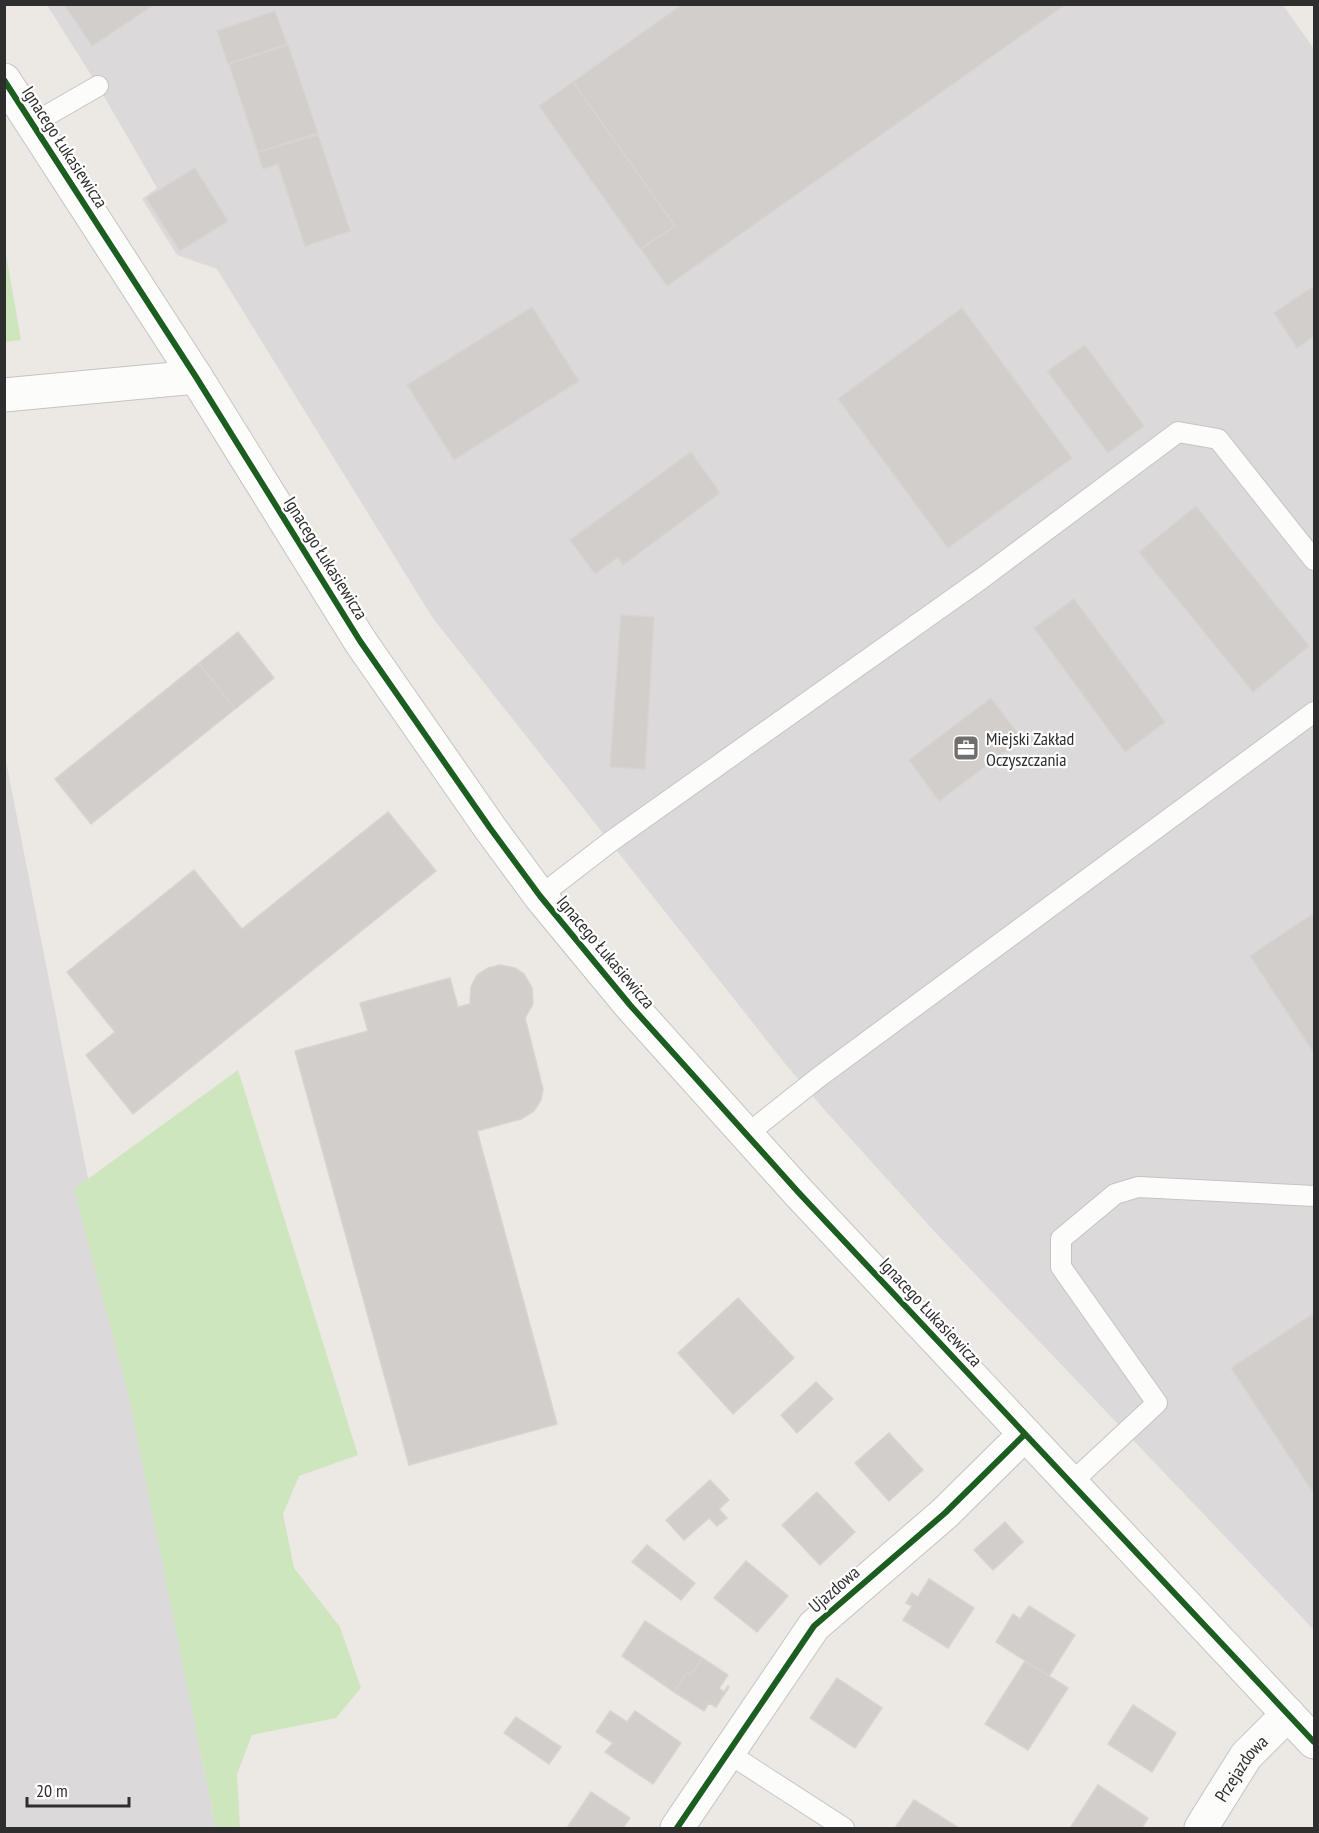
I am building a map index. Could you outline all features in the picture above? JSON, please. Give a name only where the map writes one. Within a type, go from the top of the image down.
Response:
[{"type":"street","name":"Ignacego Łukasiewicza","points":[[4,80],[196,377],[360,641],[540,896],[630,1005],[746,1135],[1314,1742]]},
{"type":"street","points":[[4,395],[196,377]]},
{"type":"street","name":"Ujazdowa","points":[[678,1828],[814,1626],[945,1513],[1026,1434]]},
{"type":"street","name":"Przejazdowa","points":[[1200,1828],[1246,1756],[1288,1714]]},
{"type":"lane","points":[[32,124],[98,86]]},
{"type":"lane","points":[[540,896],[610,842],[981,579],[1178,432],[1218,439],[1314,560]]},
{"type":"lane","points":[[746,1135],[828,1070],[1314,712]]},
{"type":"lane","points":[[1071,1483],[1157,1403],[1061,1267],[1061,1239],[1115,1194],[1138,1187],[1314,1196]]},
{"type":"lane","points":[[728,1753],[844,1828]]},
{"type":"shaded area","points":[[47,5],[1283,5],[1314,49],[1314,1630],[934,1231],[822,1107],[787,1066],[432,617],[217,269],[177,255],[142,199],[157,188],[98,86]]},
{"type":"shaded area","points":[[4,751],[201,1754],[216,1828],[5,1828]]},
{"type":"green space","points":[[5,249],[21,340],[4,342]]},
{"type":"green space","points":[[238,1070],[358,1455],[299,1476],[283,1514],[294,1568],[340,1627],[361,1688],[336,1718],[252,1735],[237,1774],[240,1828],[216,1828],[129,1397],[74,1189]]},
{"type":"building","points":[[64,4],[155,4],[92,46]]},
{"type":"building","points":[[683,4],[1066,4],[667,286],[641,249],[675,226],[573,82]]},
{"type":"building","points":[[275,11],[287,44],[228,64],[217,31]]},
{"type":"building","points":[[288,45],[318,133],[258,152],[229,64]]},
{"type":"building","points":[[573,82],[675,226],[640,249],[539,106]]},
{"type":"building","points":[[318,135],[350,231],[305,246],[278,164],[263,169],[258,152]]},
{"type":"building","points":[[195,168],[228,221],[180,251],[146,198]]},
{"type":"building","points":[[1314,286],[1314,336],[1297,348],[1274,313]]},
{"type":"building","points":[[532,307],[579,381],[454,460],[407,385]]},
{"type":"building","points":[[962,308],[1072,458],[948,548],[838,399]]},
{"type":"building","points":[[1085,345],[1144,426],[1108,453],[1047,371]]},
{"type":"building","points":[[691,452],[720,493],[623,565],[618,557],[595,574],[570,540]]},
{"type":"building","points":[[1196,506],[1309,646],[1253,692],[1139,552]]},
{"type":"building","points":[[1074,599],[1165,722],[1125,752],[1034,628]]},
{"type":"building","points":[[621,615],[654,617],[645,769],[610,767]]},
{"type":"building","points":[[238,632],[274,678],[235,709],[199,663]]},
{"type":"building","points":[[199,663],[235,709],[91,824],[55,779]]},
{"type":"building","points":[[991,698],[1022,739],[939,801],[909,760]]},
{"type":"building","points":[[388,812],[436,871],[133,1114],[86,1055],[115,1032],[67,972],[194,870],[242,929]]},
{"type":"building","points":[[1314,913],[1314,1053],[1250,956]]},
{"type":"building","points":[[500,965],[515,968],[524,974],[532,988],[533,1004],[525,1018],[543,1089],[541,1100],[534,1111],[521,1119],[477,1131],[557,1424],[409,1465],[295,1051],[368,1031],[360,1003],[450,978],[458,1007],[470,1004],[471,987],[477,975],[488,968]]},
{"type":"building","points":[[738,1298],[794,1358],[733,1414],[678,1353]]},
{"type":"building","points":[[1314,1313],[1314,1494],[1231,1368]]},
{"type":"building","points":[[816,1382],[833,1399],[797,1433],[781,1415]]},
{"type":"building","points":[[889,1433],[923,1470],[889,1501],[855,1463]]},
{"type":"building","points":[[710,1480],[729,1500],[719,1509],[727,1518],[717,1526],[709,1518],[684,1540],[666,1520]]},
{"type":"building","points":[[817,1492],[855,1532],[820,1565],[782,1525]]},
{"type":"building","points":[[1005,1522],[1023,1542],[993,1570],[974,1550]]},
{"type":"building","points":[[647,1545],[695,1583],[681,1600],[632,1562]]},
{"type":"building","points":[[746,1561],[788,1596],[757,1632],[714,1598]]},
{"type":"building","points":[[929,1579],[974,1608],[948,1648],[903,1620],[912,1606],[906,1603],[912,1593],[918,1597]]},
{"type":"building","points":[[1029,1606],[1075,1635],[1049,1676],[996,1642],[1013,1614],[1020,1619]]},
{"type":"building","points":[[645,1621],[702,1658],[691,1675],[687,1672],[674,1692],[622,1656]]},
{"type":"building","points":[[702,1658],[728,1675],[719,1688],[724,1692],[729,1687],[716,1707],[709,1703],[704,1711],[674,1692],[687,1672],[691,1675]]},
{"type":"building","points":[[1025,1661],[1068,1688],[1028,1750],[985,1724]]},
{"type":"building","points":[[837,1678],[882,1708],[855,1748],[810,1718]]},
{"type":"building","points":[[1133,1705],[1176,1733],[1152,1772],[1108,1744]]},
{"type":"building","points":[[610,1711],[627,1722],[635,1711],[681,1743],[653,1784],[605,1752],[613,1743],[596,1732]]},
{"type":"building","points":[[516,1717],[561,1747],[549,1764],[504,1733]]},
{"type":"building","points":[[1098,1785],[1148,1818],[1142,1828],[1070,1828]]},
{"type":"building","points":[[591,1792],[630,1818],[623,1828],[567,1828]]},
{"type":"building","points":[[914,1800],[959,1828],[895,1828]]},
{"type":"cycle path","points":[[4,80],[196,377],[360,641],[540,896],[630,1005],[799,1193],[1314,1742]]},
{"type":"cycle path","points":[[677,1828],[814,1626],[945,1513],[1025,1434]]},
{"type":"place","name":"Miejski Zakład Oczyszczania","points":[[966,748]]}]
